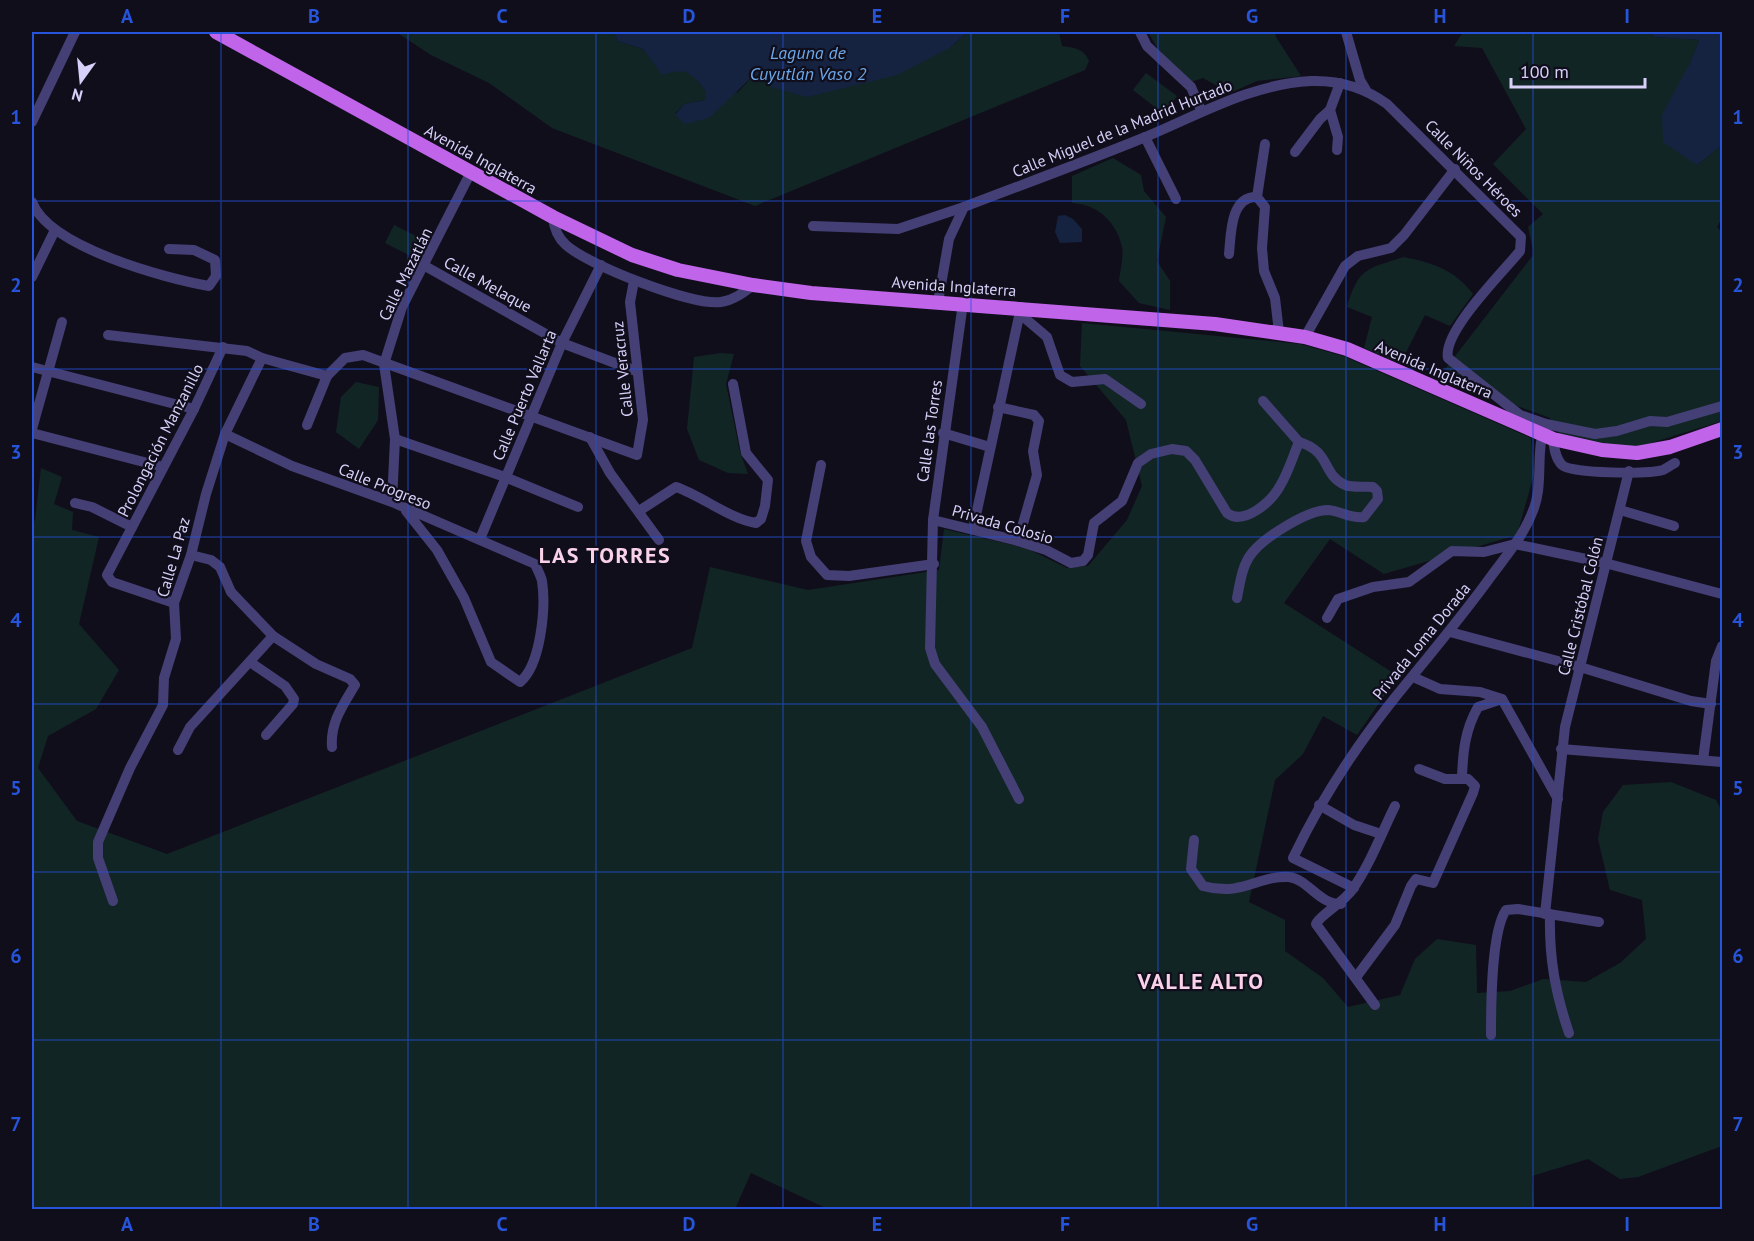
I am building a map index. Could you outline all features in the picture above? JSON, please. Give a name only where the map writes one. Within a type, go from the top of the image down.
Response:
[{"type":"main road","name":"Avenida Inglaterra","points":[[216,32],[553,217],[632,255],[678,270],[753,285],[811,292],[963,303],[1020,311],[1279,332],[1305,337],[1347,349],[1547,432],[1592,448],[1637,453],[1670,447],[1722,429]]},
{"type":"street","points":[[32,122],[75,32]]},
{"type":"street","points":[[1140,32],[1147,46],[1191,87],[1201,110]]},
{"type":"street","points":[[1346,32],[1360,80],[1366,90]]},
{"type":"street","name":"Calle Miguel de la Madrid Hurtado","points":[[813,226],[898,229],[964,207],[1145,137],[1201,110],[1249,93],[1310,81],[1340,83],[1366,90],[1387,104]]},
{"type":"street","points":[[1295,152],[1320,118],[1330,110],[1340,83]]},
{"type":"street","name":"Calle Niños Héroes","points":[[1387,104],[1521,237],[1520,251],[1464,319],[1448,346],[1448,358],[1520,415],[1547,432]]},
{"type":"street","points":[[1330,110],[1338,137],[1337,150]]},
{"type":"street","points":[[1145,137],[1176,200]]},
{"type":"street","points":[[1266,144],[1257,197],[1265,207],[1262,248],[1264,271],[1275,298],[1279,332]]},
{"type":"street","points":[[1305,337],[1345,266],[1358,256],[1390,248],[1404,235],[1455,169]]},
{"type":"street","name":"Calle Mazatlán","points":[[392,502],[395,439],[384,363],[402,307],[425,266],[471,172]]},
{"type":"street","points":[[1228,254],[1233,218],[1240,204],[1250,197],[1257,197]]},
{"type":"street","points":[[32,202],[36,213],[55,230],[91,251],[185,282],[209,286],[216,276],[215,260],[194,250],[169,249]]},
{"type":"street","points":[[938,302],[949,239],[964,207]]},
{"type":"street","points":[[553,217],[554,229],[567,245],[634,281],[661,291],[719,302],[739,297],[753,285]]},
{"type":"street","points":[[32,278],[55,230]]},
{"type":"street","name":"Calle Puerto Vallarta","points":[[480,539],[562,342],[601,264]]},
{"type":"street","name":"Calle Melaque","points":[[425,266],[562,342],[636,371]]},
{"type":"street","name":"Calle Veracruz","points":[[590,437],[637,455],[644,420],[636,371],[630,302],[634,281]]},
{"type":"street","name":"Calle las Torres","points":[[963,303],[943,433],[933,520],[934,564],[930,648],[934,664],[982,727],[1019,799]]},
{"type":"street","points":[[1020,311],[1047,337],[1060,375],[1072,382],[1105,379],[1141,404]]},
{"type":"street","points":[[973,529],[1020,311]]},
{"type":"street","points":[[62,322],[32,431],[163,467]]},
{"type":"street","points":[[108,335],[247,351],[262,358],[327,376]]},
{"type":"street","name":"Prolongación Manzanillo","points":[[174,603],[109,579],[107,575],[194,409],[223,347]]},
{"type":"street","points":[[307,425],[327,376],[345,358],[363,355],[529,417],[590,437],[610,473],[659,540]]},
{"type":"street","name":"Calle La Paz","points":[[113,901],[98,858],[98,842],[130,768],[163,705],[164,678],[176,639],[174,603],[191,555],[206,494],[225,434],[262,358]]},
{"type":"street","points":[[32,368],[194,409]]},
{"type":"street","points":[[639,511],[676,487],[701,497],[747,522],[756,523],[761,519],[768,480],[746,453],[733,384]]},
{"type":"street","points":[[1237,598],[1241,575],[1251,554],[1277,532],[1310,513],[1329,510],[1356,519],[1364,517],[1377,499],[1377,491],[1373,487],[1346,485],[1334,477],[1321,452],[1313,446],[1299,442],[1263,400]]},
{"type":"street","points":[[1675,463],[1662,470],[1576,471],[1562,466],[1547,432],[1595,434],[1617,431],[1650,421],[1667,422],[1722,406]]},
{"type":"street","points":[[998,407],[1034,415],[1039,421],[1033,451],[1037,475],[1018,541]]},
{"type":"street","name":"Privada Loma Dorada","points":[[1354,888],[1293,858],[1319,805],[1365,736],[1450,632],[1515,544],[1533,512],[1547,432]]},
{"type":"street","points":[[943,433],[990,447]]},
{"type":"street","name":"Calle Progreso","points":[[225,434],[292,466],[392,502],[406,511],[480,539],[535,564],[542,580],[538,647],[534,665],[520,682],[491,662],[464,598],[437,550],[406,511]]},
{"type":"street","points":[[395,439],[505,477],[578,507]]},
{"type":"street","name":"Privada Colosio","points":[[933,520],[1018,541],[1046,550],[1071,563],[1083,561],[1088,555],[1094,523],[1122,501],[1138,463],[1151,454],[1172,449],[1186,451],[1195,460],[1227,513],[1233,518],[1242,519],[1280,488],[1299,442]]},
{"type":"street","points":[[821,465],[806,541],[811,557],[827,575],[849,576],[934,564]]},
{"type":"street","name":"Calle Cristóbal Colón","points":[[1569,1033],[1553,976],[1549,952],[1548,914],[1561,749],[1629,471]]},
{"type":"street","points":[[75,502],[92,507],[132,528]]},
{"type":"street","points":[[1620,510],[1674,526]]},
{"type":"street","points":[[1327,618],[1338,599],[1373,587],[1409,582],[1452,551],[1484,552],[1515,544],[1605,563],[1722,594]]},
{"type":"street","points":[[191,555],[211,560],[220,567],[231,592],[273,636],[316,664],[350,679],[355,685],[338,714],[331,735],[332,747]]},
{"type":"street","points":[[1450,632],[1580,667],[1691,701],[1711,704]]},
{"type":"street","points":[[178,750],[190,727],[273,636]]},
{"type":"street","points":[[1703,760],[1716,661],[1722,646]]},
{"type":"street","points":[[250,662],[285,686],[294,699],[288,710],[266,735]]},
{"type":"street","points":[[1413,677],[1432,687],[1480,692],[1502,699],[1558,800]]},
{"type":"street","points":[[1462,777],[1463,747],[1469,724],[1478,707],[1502,699]]},
{"type":"street","points":[[1561,749],[1722,762]]},
{"type":"street","points":[[1357,976],[1395,925],[1416,879],[1433,883],[1475,786],[1462,777],[1445,778],[1419,769]]},
{"type":"street","points":[[1319,805],[1354,825],[1381,834]]},
{"type":"street","points":[[1375,1005],[1357,976],[1316,924],[1318,919],[1341,904],[1354,888],[1395,807]]},
{"type":"street","points":[[1194,840],[1191,869],[1203,886],[1230,891],[1275,878],[1291,877],[1300,881],[1316,895],[1335,904],[1341,904]]},
{"type":"street","points":[[1491,1035],[1491,1003],[1500,918],[1506,910],[1518,909],[1599,922]]},
{"type":"green space","points":[[396,32],[615,32],[617,41],[643,49],[653,61],[693,75],[707,93],[705,100],[684,104],[675,114],[738,92],[754,75],[951,47],[967,32],[1059,32],[1062,46],[1081,51],[1089,61],[1085,70],[755,206],[552,128],[489,83],[431,55]]},
{"type":"green space","points":[[1148,32],[1275,32],[1301,76],[1257,81],[1230,93],[1203,78],[1191,82],[1163,58]]},
{"type":"green space","points":[[1463,32],[1647,32],[1655,37],[1699,40],[1689,65],[1697,165],[1722,145],[1722,218],[1717,227],[1722,232],[1722,421],[1638,447],[1600,444],[1560,435],[1550,418],[1439,377],[1534,254],[1528,227],[1543,214],[1493,164],[1526,129],[1482,48],[1454,46]]},
{"type":"green space","points":[[1146,73],[1177,96],[1164,114],[1133,90]]},
{"type":"green space","points":[[1113,158],[1141,175],[1144,191],[1166,217],[1157,261],[1170,281],[1170,310],[1139,303],[1119,281],[1122,251],[1116,230],[1111,222],[1090,207],[1072,203],[1072,176]]},
{"type":"green space","points":[[394,225],[428,242],[419,260],[385,243]]},
{"type":"green space","points":[[1404,257],[1451,273],[1473,294],[1450,326],[1425,315],[1400,364],[1364,348],[1372,317],[1347,307],[1356,284],[1366,271]]},
{"type":"green space","points":[[1082,323],[1300,344],[1343,356],[1531,438],[1534,474],[1517,535],[1384,574],[1330,539],[1284,603],[1398,676],[1357,735],[1323,716],[1303,754],[1275,780],[1249,902],[1285,920],[1285,951],[1323,978],[1348,1007],[1400,995],[1415,959],[1437,939],[1476,945],[1477,993],[1510,991],[1543,979],[1586,982],[1620,963],[1646,939],[1642,900],[1610,890],[1598,839],[1603,812],[1623,785],[1671,782],[1716,800],[1722,811],[1722,1146],[1638,1177],[1620,1179],[1588,1159],[1532,1176],[1534,1210],[830,1210],[751,1173],[735,1209],[32,1209],[32,524],[35,520],[41,468],[62,477],[54,504],[73,512],[72,530],[99,537],[79,624],[119,670],[96,709],[48,736],[38,768],[77,821],[167,854],[692,648],[710,567],[808,590],[939,570],[944,529],[1026,548],[1067,568],[1088,566],[1127,520],[1142,486],[1126,420],[1080,366]]},
{"type":"green space","points":[[721,353],[734,354],[726,384],[740,452],[748,474],[728,473],[699,460],[687,429],[694,357]]},
{"type":"green space","points":[[356,382],[379,387],[378,420],[359,449],[336,432],[341,397]]},
{"type":"water","name":"Laguna de Cuyutlán Vaso 2","points":[[615,32],[967,32],[951,47],[897,75],[807,97],[771,87],[764,75],[754,75],[709,118],[685,124],[675,115],[684,104],[705,100],[706,92],[701,85],[688,73],[677,72],[662,75],[643,49],[617,41]]},
{"type":"water","points":[[1647,32],[1722,32],[1722,145],[1697,165],[1663,142],[1662,115],[1689,65],[1699,40],[1655,37]]},
{"type":"water","points":[[1065,215],[1073,219],[1082,229],[1082,242],[1060,243],[1055,232],[1058,216]]},
{"type":"district","name":"LAS TORRES","points":[[605,555]]},
{"type":"district","name":"VALLE ALTO","points":[[1201,981]]}]
